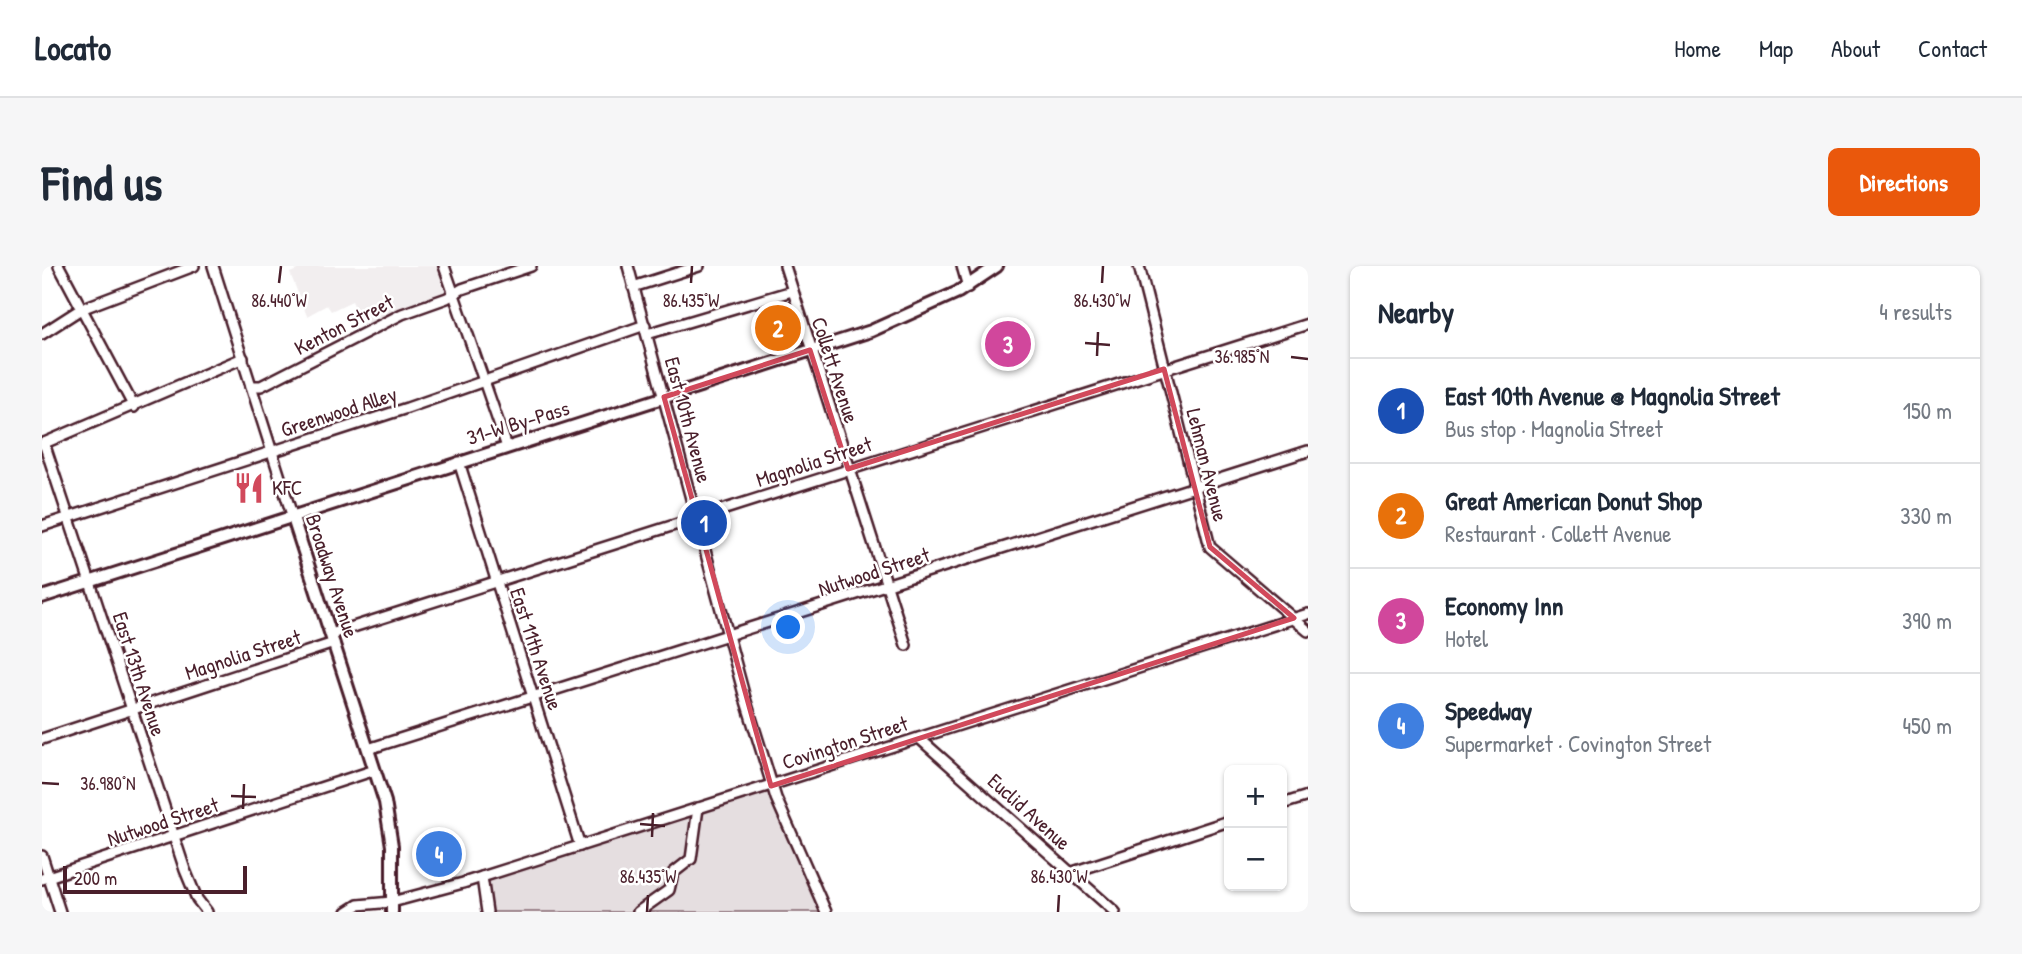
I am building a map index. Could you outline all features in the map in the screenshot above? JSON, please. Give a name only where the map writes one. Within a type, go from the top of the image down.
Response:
[{"type":"main road","name":"31-W By-Pass","points":[[42,597],[810,350],[916,313],[968,286],[997,266]]},
{"type":"main road","name":"Broadway Avenue","points":[[292,515],[375,770],[391,836],[392,907]]},
{"type":"street","points":[[59,266],[134,407]]},
{"type":"street","points":[[42,334],[81,309],[194,266]]},
{"type":"street","name":"Broadway Avenue","points":[[213,266],[292,515]]},
{"type":"street","points":[[444,266],[507,447]]},
{"type":"street","name":"Kenton Street","points":[[251,386],[261,386],[402,314],[531,266]]},
{"type":"street","name":"East 10th Avenue","points":[[628,266],[727,636],[772,786],[826,912]]},
{"type":"street","points":[[634,287],[699,266]]},
{"type":"street","name":"Collett Avenue","points":[[785,266],[906,645]]},
{"type":"street","points":[[962,266],[968,286]]},
{"type":"street","name":"Lehman Avenue","points":[[1139,266],[1210,547],[1308,631]]},
{"type":"street","name":"Greenwood Alley","points":[[42,526],[646,329],[792,291]]},
{"type":"street","name":"Magnolia Street","points":[[42,739],[496,582],[1308,324]]},
{"type":"street","points":[[43,444],[243,358]]},
{"type":"street","name":"East 13th Avenue","points":[[43,444],[193,892],[207,912]]},
{"type":"street","name":"Nutwood Street","points":[[369,749],[1308,451]]},
{"type":"street","name":"East 11th Avenue","points":[[459,462],[580,846]]},
{"type":"street","name":"Covington Street","points":[[347,912],[364,904],[392,907],[1308,614]]},
{"type":"street","name":"Euclid Avenue","points":[[919,738],[1115,912]]},
{"type":"street","name":"Nutwood Street","points":[[45,878],[375,770]]},
{"type":"street","points":[[1287,802],[1308,796]]},
{"type":"street","points":[[638,912],[669,890],[673,873],[691,859],[698,808]]},
{"type":"street","points":[[1070,873],[1224,823]]},
{"type":"street","points":[[42,856],[45,878],[60,912]]},
{"type":"street","points":[[482,877],[487,912]]},
{"type":"highlighted area","points":[[810,350],[848,469],[1164,369],[1210,547],[1294,618],[771,786],[664,397]]},
{"type":"shaded area","points":[[295,266],[439,266],[449,292],[381,317],[364,328],[352,301],[331,311],[327,305],[307,316],[290,273],[297,270]]},
{"type":"shaded area","points":[[771,786],[825,912],[492,912],[482,877]]},
{"type":"place","name":"Great American Donut Shop","points":[[778,328]]},
{"type":"place","name":"Economy Inn","points":[[1008,344]]},
{"type":"place","name":"KFC","points":[[249,488]]},
{"type":"place","name":"East 10th Avenue @ Magnolia Street","points":[[704,523]]},
{"type":"place","name":"Speedway","points":[[439,854]]}]
